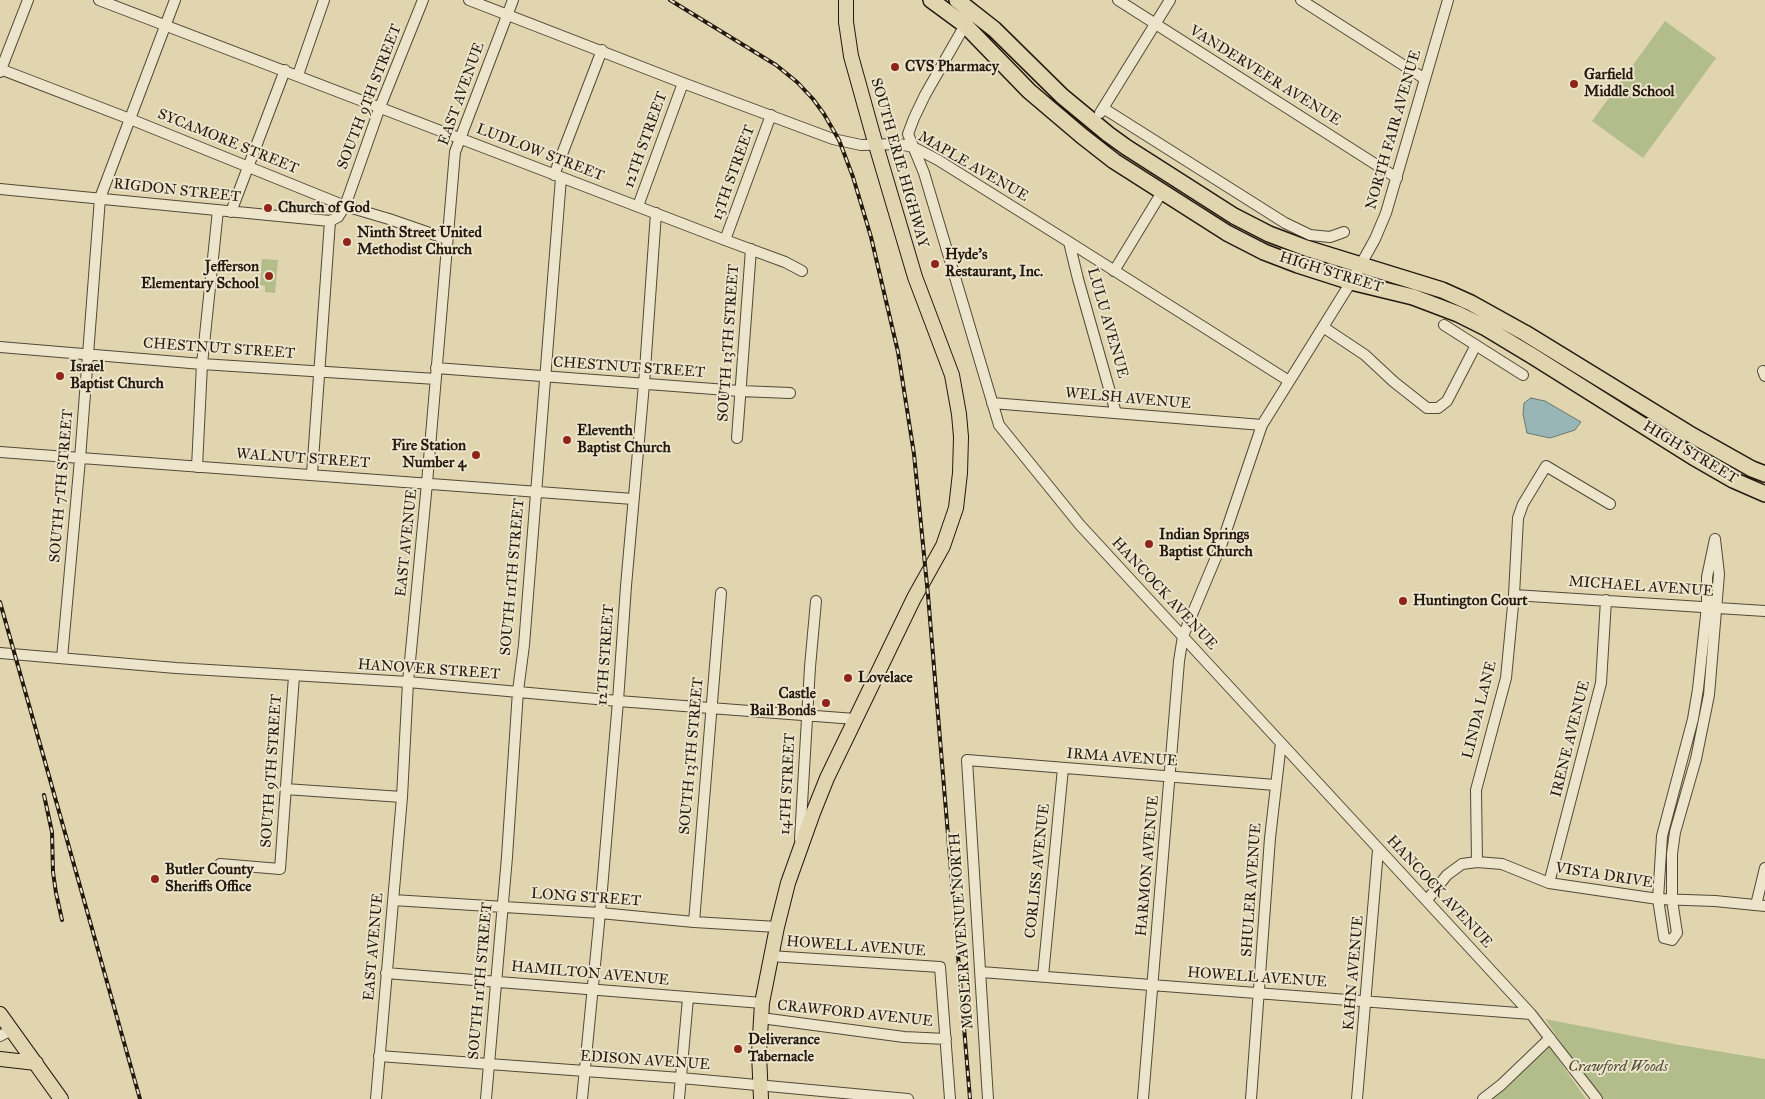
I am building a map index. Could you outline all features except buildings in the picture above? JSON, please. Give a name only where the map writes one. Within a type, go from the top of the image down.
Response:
[{"type":"highway","name":"HIGH STREET","points":[[931,0],[965,25],[1059,118],[1114,161],[1227,233],[1264,252],[1298,265],[1351,282],[1434,304],[1486,328],[1693,457],[1733,480],[1765,494]]},
{"type":"highway","name":"HIGH STREET","points":[[957,0],[994,29],[1062,96],[1094,122],[1141,157],[1234,216],[1269,234],[1306,248],[1442,290],[1485,310],[1526,333],[1688,433],[1752,469],[1765,474]]},
{"type":"main road","name":"SOUTH ERIE HIGHWAY","points":[[761,1092],[762,1003],[770,956],[788,883],[827,778],[914,598],[942,546],[956,508],[961,459],[959,414],[952,375],[916,277],[876,145],[852,56],[846,22],[846,0]]},
{"type":"main road","points":[[0,1014],[6,1033],[36,1063],[61,1099]]},
{"type":"main road","points":[[0,1059],[36,1063]]},
{"type":"street","points":[[0,70],[28,0]]},
{"type":"street","name":"LUDLOW STREET","points":[[99,0],[785,262],[802,271]]},
{"type":"street","name":"SOUTH 7TH STREET","points":[[62,658],[80,459],[100,198],[174,0]]},
{"type":"street","points":[[298,75],[324,0]]},
{"type":"street","name":"SOUTH 9TH STREET","points":[[345,206],[380,107],[424,0]]},
{"type":"street","name":"MAPLE AVENUE","points":[[469,0],[683,83],[840,140],[861,145],[899,144],[913,147],[938,160],[1070,242],[1289,381]]},
{"type":"street","name":"EAST AVENUE","points":[[376,1099],[402,797],[408,682],[428,483],[455,152],[513,0]]},
{"type":"street","name":"VANDERVEER AVENUE","points":[[1118,0],[1397,178]]},
{"type":"street","points":[[1094,122],[1170,0]]},
{"type":"street","points":[[1301,0],[1425,79]]},
{"type":"street","name":"NORTH FAIR AVENUE","points":[[1262,425],[1351,282],[1386,213],[1448,0]]},
{"type":"street","name":"HANCOCK AVENUE","points":[[965,25],[925,95],[908,134],[924,173],[999,425],[1074,518],[1531,1014],[1597,1099]]},
{"type":"street","name":"SOUTH 11TH STREET","points":[[486,1099],[545,376],[558,176],[602,50]]},
{"type":"street","name":"SYCAMORE STREET","points":[[0,70],[130,119],[345,206],[447,239]]},
{"type":"street","points":[[231,212],[286,70]]},
{"type":"street","name":"12TH STREET","points":[[638,206],[683,83]]},
{"type":"street","name":"HIGH STREET","points":[[1103,108],[1286,223],[1310,235],[1330,237],[1344,232]]},
{"type":"street","name":"13TH STREET","points":[[725,240],[771,115]]},
{"type":"street","points":[[924,173],[938,160]]},
{"type":"street","name":"RIGDON STREET","points":[[0,189],[330,221]]},
{"type":"street","points":[[1114,271],[1162,192]]},
{"type":"street","points":[[312,474],[330,221],[338,217],[345,206]]},
{"type":"street","points":[[197,467],[202,364],[218,210]]},
{"type":"street","name":"12TH STREET","points":[[582,1099],[618,701],[656,213]]},
{"type":"street","name":"LULU AVENUE","points":[[1070,242],[1078,280],[1116,412]]},
{"type":"street","name":"SOUTH 13TH STREET","points":[[737,438],[751,249]]},
{"type":"street","points":[[1444,325],[1523,375]]},
{"type":"street","points":[[1323,327],[1366,355],[1394,382],[1427,408],[1438,408],[1447,401],[1476,345]]},
{"type":"street","name":"CHESTNUT STREET","points":[[0,347],[202,364],[319,371],[545,376],[790,393]]},
{"type":"street","name":"WELSH AVENUE","points":[[992,403],[1262,425]]},
{"type":"street","name":"HARMON AVENUE","points":[[1143,1099],[1179,661],[1183,636],[1222,543],[1262,425]]},
{"type":"street","name":"WALNUT STREET","points":[[0,452],[633,499]]},
{"type":"street","name":"LINDA LANE","points":[[1476,862],[1476,790],[1506,678],[1514,595],[1518,518],[1523,504],[1546,466],[1610,504]]},
{"type":"street","points":[[1712,607],[1693,719],[1662,836],[1658,900],[1664,938],[1672,940],[1677,934],[1672,900],[1672,854],[1675,832],[1696,759],[1709,695],[1712,607],[1707,577],[1716,540],[1719,574],[1712,607]]},
{"type":"street","name":"SOUTH 13TH STREET","points":[[694,922],[721,593]]},
{"type":"street","name":"MICHAEL AVENUE","points":[[1514,595],[1765,611]]},
{"type":"street","name":"IRENE AVENUE","points":[[1549,883],[1602,683],[1606,600]]},
{"type":"street","name":"14TH STREET","points":[[800,849],[807,714],[816,601]]},
{"type":"street","name":"HANOVER STREET","points":[[0,654],[294,676],[408,682],[618,701],[855,719]]},
{"type":"street","name":"SOUTH 9TH STREET","points":[[220,864],[280,869],[294,676]]},
{"type":"street","name":"SHULER AVENUE","points":[[1251,1099],[1275,785],[1281,743]]},
{"type":"street","name":"IRMA AVENUE","points":[[967,760],[1275,785]]},
{"type":"street","name":"MOSLER AVENUE NORTH","points":[[967,760],[988,1099]]},
{"type":"street","name":"CORLISS AVENUE","points":[[1043,976],[1063,768]]},
{"type":"street","points":[[285,789],[402,797]]},
{"type":"street","name":"KAHN AVENUE","points":[[1357,1099],[1367,1002],[1378,850]]},
{"type":"street","name":"VISTA DRIVE","points":[[1427,900],[1447,875],[1462,864],[1476,862],[1502,864],[1549,883],[1658,900],[1715,901],[1760,906]]},
{"type":"street","points":[[1760,906],[1765,868]]},
{"type":"street","name":"LONG STREET","points":[[393,900],[600,913],[694,922],[777,927]]},
{"type":"street","name":"HOWELL AVENUE","points":[[770,956],[940,967],[946,1039]]},
{"type":"street","name":"HOWELL AVENUE","points":[[981,972],[1531,1014]]},
{"type":"street","name":"HAMILTON AVENUE","points":[[386,973],[762,1003]]},
{"type":"street","points":[[679,1099],[688,998]]},
{"type":"street","name":"CRAWFORD AVENUE","points":[[761,1018],[904,1037],[946,1039]]},
{"type":"street","points":[[1483,1099],[1502,1085],[1550,1038]]},
{"type":"street","points":[[946,1039],[950,1099]]},
{"type":"street","name":"EDISON AVENUE","points":[[379,1056],[681,1078],[761,1092],[908,1099]]},
{"type":"green space","points":[[1665,21],[1716,58],[1643,158],[1592,121]]},
{"type":"green space","points":[[262,259],[278,260],[275,293],[265,292],[265,286],[260,285]]},
{"type":"green space","name":"Crawford Woods","points":[[1545,1019],[1674,1044],[1765,1059],[1765,1099],[1600,1099]]},
{"type":"green space","points":[[1549,1046],[1586,1099],[1491,1099]]},
{"type":"water","points":[[1531,398],[1545,401],[1581,422],[1575,430],[1550,438],[1527,433],[1523,414],[1524,403]]},
{"type":"railway","points":[[670,0],[776,65],[797,82],[813,99],[839,140],[853,177],[871,237],[898,352],[914,454],[928,595],[970,1099]]},
{"type":"railway","points":[[0,602],[140,1099]]},
{"type":"railway","points":[[44,795],[52,832],[53,872],[62,920]]},
{"type":"place","name":"CVS Pharmacy","points":[[895,67]]},
{"type":"place","name":"Garfield Middle School","points":[[1574,84]]},
{"type":"place","name":"Church of God","points":[[268,208]]},
{"type":"place","name":"Ninth Street United Methodist Church","points":[[347,242]]},
{"type":"place","name":"Hyde's Restaurant, Inc.","points":[[935,264]]},
{"type":"place","name":"Jefferson Elementary School","points":[[269,276]]},
{"type":"place","name":"Israel Baptist Church","points":[[60,376]]},
{"type":"place","name":"Eleventh Baptist Church","points":[[567,440]]},
{"type":"place","name":"Fire Station Number 4","points":[[476,455]]},
{"type":"place","name":"Indian Springs Baptist Church","points":[[1149,544]]},
{"type":"place","name":"Huntington Court","points":[[1403,601]]},
{"type":"place","name":"Lovelace","points":[[848,678]]},
{"type":"place","name":"Castle Bail Bonds","points":[[826,703]]},
{"type":"place","name":"Butler County Sheriffs Office","points":[[155,879]]},
{"type":"place","name":"Deliverance Tabernacle","points":[[738,1049]]}]
